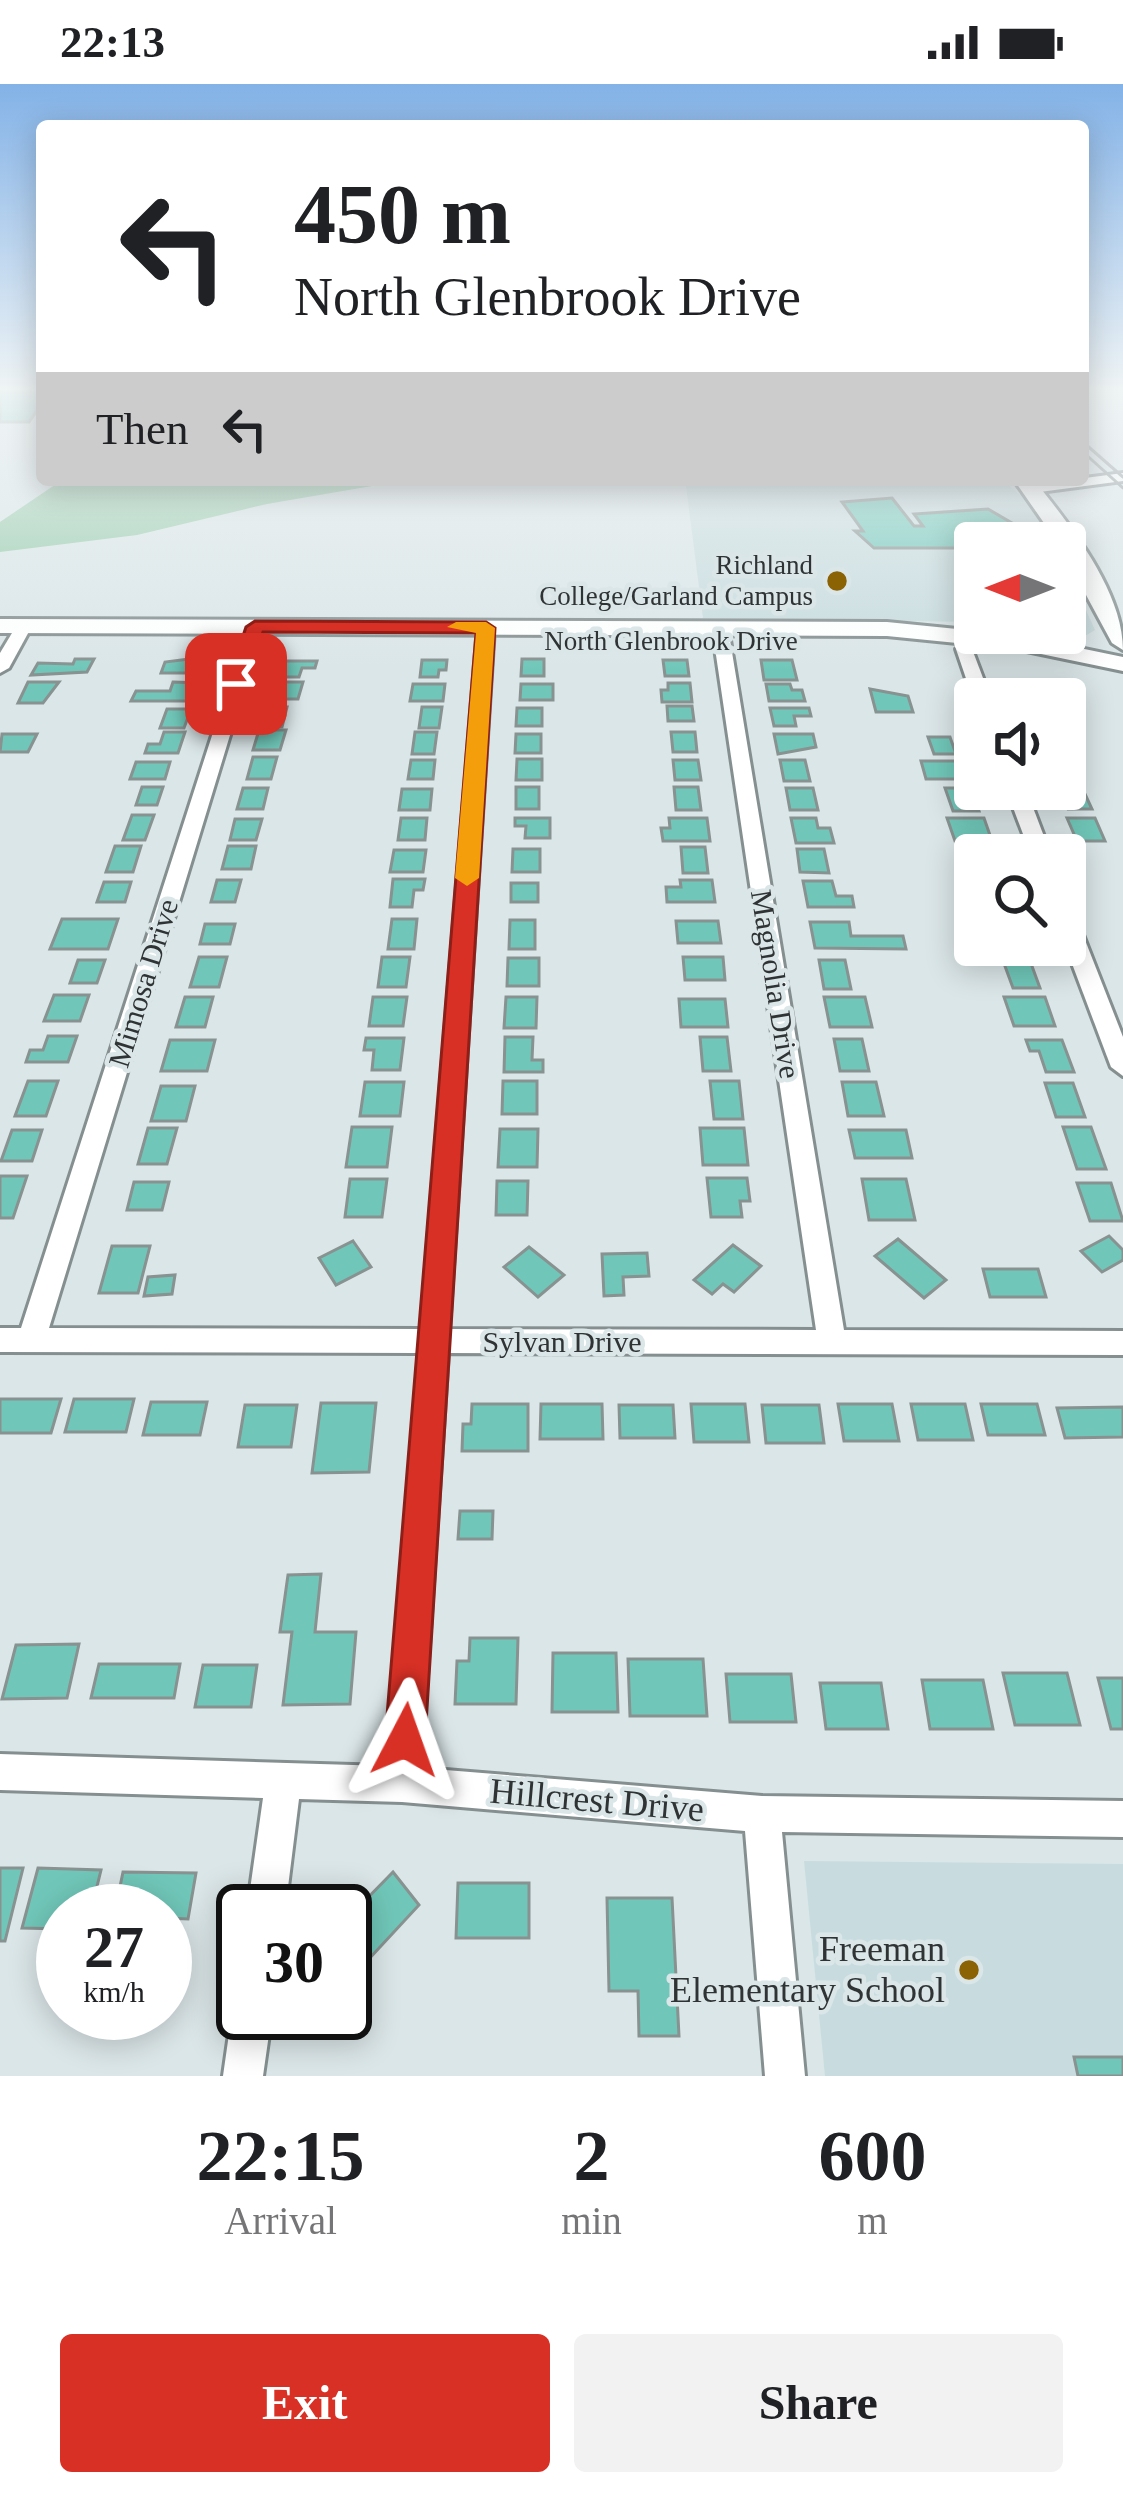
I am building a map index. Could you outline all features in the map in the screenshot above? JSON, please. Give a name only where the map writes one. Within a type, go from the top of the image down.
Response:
[{"type":"main road","points":[[1040,486],[1123,643]]},
{"type":"main road","points":[[1041,486],[1078,518],[1123,597]]},
{"type":"main road","points":[[1086,648],[1106,639],[1110,619]]},
{"type":"main road","name":"North Glenbrook Drive","points":[[10,633],[906,630],[954,636]]},
{"type":"main road","name":"North Glenbrook Drive","points":[[721,634],[954,648]]},
{"type":"main road","name":"North Glenbrook Drive","points":[[992,654],[1123,677]]},
{"type":"main road","name":"North Glenbrook Drive","points":[[1080,654],[1123,664]]},
{"type":"street","points":[[0,668],[10,633]]},
{"type":"street","name":"Mimosa Drive","points":[[31,1340],[253,634]]},
{"type":"street","points":[[402,1784],[485,634]]},
{"type":"street","name":"Magnolia Drive","points":[[721,634],[832,1341]]},
{"type":"street","points":[[1084,966],[1123,1067]]},
{"type":"street","name":"Sylvan Drive","points":[[0,1340],[1123,1343]]},
{"type":"street","name":"Hillcrest Drive","points":[[0,1772],[402,1784],[762,1814],[1123,1819]]},
{"type":"street","points":[[270,1884],[284,1779]]},
{"type":"street","points":[[762,1814],[785,2076]]},
{"type":"street","points":[[243,2076],[248,2040]]},
{"type":"shaded area","name":"Richland College/Garland Campus","points":[[686,486],[1009,486],[1031,504],[1042,522],[954,522],[954,622],[703,618]]},
{"type":"shaded area","points":[[1086,610],[1095,630],[1086,635]]},
{"type":"shaded area","name":"Freeman Elementary School","points":[[804,1861],[1123,1864],[1123,2076],[825,2076]]},
{"type":"green space","points":[[53,486],[372,486],[267,504],[137,535],[0,552],[0,522]]},
{"type":"building","points":[[892,498],[914,526],[923,526],[914,514],[988,509],[1010,522],[954,522],[954,548],[874,548],[855,531],[863,531],[842,502]]},
{"type":"building","points":[[75,659],[94,659],[87,672],[31,675],[38,663],[73,664]]},
{"type":"building","points":[[209,659],[204,673],[161,673],[165,662]]},
{"type":"building","points":[[522,659],[544,659],[544,676],[521,676]]},
{"type":"building","points":[[422,660],[447,660],[446,670],[439,670],[438,677],[420,677]]},
{"type":"building","points":[[663,660],[687,660],[689,676],[665,676]]},
{"type":"building","points":[[761,660],[792,660],[797,680],[764,680]]},
{"type":"building","points":[[281,661],[317,661],[315,668],[302,668],[299,677],[277,677]]},
{"type":"building","points":[[28,682],[59,682],[43,703],[18,703]]},
{"type":"building","points":[[173,682],[200,683],[194,701],[131,701],[136,691],[170,691]]},
{"type":"building","points":[[283,682],[303,682],[298,699],[269,699],[272,688],[281,688]]},
{"type":"building","points":[[668,683],[690,683],[692,702],[662,702],[661,690],[668,690]]},
{"type":"building","points":[[413,684],[445,684],[443,701],[410,701]]},
{"type":"building","points":[[521,684],[553,684],[553,700],[520,700]]},
{"type":"building","points":[[766,684],[790,684],[792,690],[802,690],[805,701],[769,701]]},
{"type":"building","points":[[870,689],[908,696],[913,712],[876,712]]},
{"type":"building","points":[[667,706],[692,706],[694,721],[668,721]]},
{"type":"building","points":[[267,707],[287,707],[282,727],[262,727]]},
{"type":"building","points":[[422,707],[442,707],[439,728],[419,728]]},
{"type":"building","points":[[517,708],[542,708],[542,726],[516,726]]},
{"type":"building","points":[[770,708],[809,708],[811,716],[794,716],[796,726],[774,726]]},
{"type":"building","points":[[167,709],[191,709],[184,728],[160,728]]},
{"type":"building","points":[[259,730],[286,730],[280,750],[253,750]]},
{"type":"building","points":[[164,732],[185,732],[178,753],[145,753],[148,744],[160,744]]},
{"type":"building","points":[[415,732],[437,732],[434,754],[412,754]]},
{"type":"building","points":[[671,732],[695,732],[697,752],[673,752]]},
{"type":"building","points":[[2,734],[37,734],[28,752],[0,752]]},
{"type":"building","points":[[516,734],[541,734],[541,753],[515,753]]},
{"type":"building","points":[[774,734],[813,734],[816,747],[778,754]]},
{"type":"building","points":[[928,737],[950,737],[954,754],[934,754]]},
{"type":"building","points":[[253,757],[277,757],[271,779],[247,779]]},
{"type":"building","points":[[517,759],[542,759],[542,780],[516,780]]},
{"type":"building","points":[[411,760],[435,760],[433,779],[408,779]]},
{"type":"building","points":[[673,760],[698,760],[701,780],[675,780]]},
{"type":"building","points":[[780,760],[805,760],[810,781],[784,781]]},
{"type":"building","points":[[921,761],[954,761],[954,779],[926,779]]},
{"type":"building","points":[[136,762],[170,762],[165,779],[130,779]]},
{"type":"building","points":[[142,787],[163,787],[157,805],[136,805]]},
{"type":"building","points":[[516,787],[539,787],[539,809],[516,809]]},
{"type":"building","points":[[674,787],[698,787],[701,810],[676,810]]},
{"type":"building","points":[[243,788],[268,788],[263,809],[237,809]]},
{"type":"building","points":[[786,788],[813,788],[818,810],[790,810]]},
{"type":"building","points":[[945,788],[954,788],[954,810],[979,811],[953,811]]},
{"type":"building","points":[[402,789],[432,789],[430,810],[399,810]]},
{"type":"building","points":[[132,815],[154,815],[145,840],[123,840]]},
{"type":"building","points":[[401,818],[427,818],[425,840],[398,840]]},
{"type":"building","points":[[515,818],[550,818],[550,838],[525,838],[526,826],[515,826]]},
{"type":"building","points":[[669,818],[707,818],[710,841],[663,841],[661,828],[670,828]]},
{"type":"building","points":[[791,818],[816,818],[818,828],[830,828],[834,843],[796,843]]},
{"type":"building","points":[[947,818],[984,818],[990,834],[954,834],[954,838]]},
{"type":"building","points":[[1067,818],[1095,818],[1105,841],[1086,841],[1086,834],[1074,834]]},
{"type":"building","points":[[235,819],[262,819],[256,840],[230,840]]},
{"type":"building","points":[[115,846],[141,846],[133,872],[106,872]]},
{"type":"building","points":[[228,846],[256,846],[251,869],[222,869]]},
{"type":"building","points":[[681,847],[705,847],[708,873],[683,873]]},
{"type":"building","points":[[513,849],[540,849],[540,872],[512,872]]},
{"type":"building","points":[[797,849],[824,849],[829,873],[800,872]]},
{"type":"building","points":[[394,850],[426,850],[423,872],[390,872]]},
{"type":"building","points":[[393,879],[425,879],[423,890],[414,890],[412,907],[390,907]]},
{"type":"building","points":[[217,880],[241,880],[235,902],[211,902]]},
{"type":"building","points":[[680,880],[712,880],[715,902],[667,902],[666,887],[681,887]]},
{"type":"building","points":[[803,881],[832,881],[836,896],[852,896],[854,907],[808,907]]},
{"type":"building","points":[[104,882],[131,882],[125,902],[97,902]]},
{"type":"building","points":[[511,883],[538,883],[538,902],[511,902]]},
{"type":"building","points":[[62,919],[118,919],[108,949],[50,949]]},
{"type":"building","points":[[392,919],[417,919],[414,949],[388,949]]},
{"type":"building","points":[[510,920],[535,920],[535,949],[509,949]]},
{"type":"building","points":[[676,921],[718,921],[721,943],[678,943]]},
{"type":"building","points":[[810,922],[849,922],[851,936],[903,936],[906,949],[815,948]]},
{"type":"building","points":[[205,924],[235,924],[230,944],[200,944]]},
{"type":"building","points":[[199,957],[227,957],[219,987],[190,987]]},
{"type":"building","points":[[382,957],[410,957],[406,987],[378,987]]},
{"type":"building","points":[[683,957],[723,957],[725,980],[685,980]]},
{"type":"building","points":[[508,958],[539,958],[539,986],[507,986]]},
{"type":"building","points":[[78,960],[105,960],[97,983],[70,983]]},
{"type":"building","points":[[819,960],[845,960],[851,989],[824,989]]},
{"type":"building","points":[[1005,966],[1032,966],[1040,988],[1013,988]]},
{"type":"building","points":[[54,995],[89,995],[80,1021],[44,1021]]},
{"type":"building","points":[[185,997],[213,997],[205,1027],[176,1027]]},
{"type":"building","points":[[373,997],[407,997],[403,1026],[369,1026]]},
{"type":"building","points":[[506,997],[537,997],[536,1028],[504,1028]]},
{"type":"building","points":[[824,997],[865,997],[872,1027],[830,1027]]},
{"type":"building","points":[[1004,997],[1045,997],[1055,1026],[1014,1026]]},
{"type":"building","points":[[679,999],[725,999],[728,1027],[681,1027]]},
{"type":"building","points":[[48,1036],[77,1036],[68,1062],[26,1062],[30,1050],[43,1050]]},
{"type":"building","points":[[505,1037],[533,1037],[532,1060],[543,1060],[543,1072],[504,1072]]},
{"type":"building","points":[[700,1037],[727,1037],[731,1071],[703,1071]]},
{"type":"building","points":[[366,1038],[404,1038],[400,1070],[372,1070],[374,1050],[364,1050]]},
{"type":"building","points":[[834,1039],[862,1039],[869,1071],[840,1071]]},
{"type":"building","points":[[170,1040],[215,1040],[207,1071],[161,1071]]},
{"type":"building","points":[[1026,1040],[1062,1040],[1074,1072],[1046,1072],[1039,1051],[1030,1051]]},
{"type":"building","points":[[28,1081],[58,1081],[46,1116],[15,1116]]},
{"type":"building","points":[[503,1081],[537,1081],[537,1114],[502,1114]]},
{"type":"building","points":[[710,1081],[739,1081],[743,1119],[714,1119]]},
{"type":"building","points":[[365,1082],[404,1082],[400,1116],[360,1116]]},
{"type":"building","points":[[842,1082],[876,1082],[884,1116],[848,1116]]},
{"type":"building","points":[[1045,1083],[1073,1083],[1085,1117],[1056,1117]]},
{"type":"building","points":[[161,1086],[195,1086],[186,1121],[151,1121]]},
{"type":"building","points":[[352,1127],[392,1127],[387,1167],[346,1167]]},
{"type":"building","points":[[1063,1127],[1091,1127],[1106,1169],[1077,1169]]},
{"type":"building","points":[[148,1128],[177,1128],[167,1164],[138,1164]]},
{"type":"building","points":[[700,1128],[744,1128],[748,1165],[703,1165]]},
{"type":"building","points":[[500,1129],[538,1129],[537,1167],[498,1167]]},
{"type":"building","points":[[12,1130],[42,1130],[32,1161],[1,1161]]},
{"type":"building","points":[[849,1130],[906,1130],[912,1158],[855,1158]]},
{"type":"building","points":[[0,1176],[27,1176],[13,1218],[0,1218]]},
{"type":"building","points":[[707,1178],[747,1178],[750,1201],[740,1201],[742,1217],[711,1217]]},
{"type":"building","points":[[350,1179],[387,1179],[382,1217],[345,1217]]},
{"type":"building","points":[[862,1179],[906,1179],[915,1220],[869,1220]]},
{"type":"building","points":[[497,1181],[528,1181],[527,1215],[496,1215]]},
{"type":"building","points":[[134,1182],[169,1182],[162,1210],[127,1210]]},
{"type":"building","points":[[1077,1183],[1111,1183],[1123,1221],[1090,1221]]},
{"type":"building","points":[[1109,1236],[1123,1250],[1123,1260],[1102,1272],[1081,1251]]},
{"type":"building","points":[[898,1239],[946,1280],[924,1298],[875,1256]]},
{"type":"building","points":[[353,1241],[371,1267],[336,1285],[319,1258]]},
{"type":"building","points":[[733,1245],[761,1266],[734,1292],[723,1284],[712,1294],[694,1280]]},
{"type":"building","points":[[112,1246],[150,1246],[138,1293],[99,1293]]},
{"type":"building","points":[[529,1247],[564,1275],[538,1297],[504,1267]]},
{"type":"building","points":[[647,1253],[649,1276],[623,1277],[624,1295],[604,1296],[602,1254]]},
{"type":"building","points":[[983,1269],[1038,1269],[1046,1297],[990,1297]]},
{"type":"building","points":[[175,1275],[172,1294],[144,1296],[148,1277]]},
{"type":"building","points":[[0,1399],[61,1399],[51,1433],[0,1433]]},
{"type":"building","points":[[74,1399],[134,1399],[126,1432],[65,1432]]},
{"type":"building","points":[[151,1402],[207,1402],[200,1435],[143,1435]]},
{"type":"building","points":[[321,1403],[376,1403],[369,1472],[312,1473]]},
{"type":"building","points":[[472,1404],[528,1404],[528,1451],[462,1451],[463,1424],[471,1424]]},
{"type":"building","points":[[541,1404],[602,1404],[603,1439],[540,1439]]},
{"type":"building","points":[[691,1404],[745,1404],[749,1442],[694,1442]]},
{"type":"building","points":[[838,1404],[892,1404],[899,1441],[844,1441]]},
{"type":"building","points":[[911,1404],[965,1404],[973,1440],[918,1440]]},
{"type":"building","points":[[981,1404],[1037,1404],[1045,1435],[988,1435]]},
{"type":"building","points":[[245,1405],[297,1405],[291,1447],[238,1447]]},
{"type":"building","points":[[619,1405],[673,1405],[675,1438],[620,1438]]},
{"type":"building","points":[[762,1405],[819,1405],[824,1443],[766,1443]]},
{"type":"building","points":[[1123,1407],[1123,1437],[1065,1438],[1057,1408]]},
{"type":"building","points":[[460,1511],[493,1511],[492,1539],[458,1539]]},
{"type":"building","points":[[321,1574],[315,1632],[356,1632],[350,1704],[283,1705],[292,1632],[280,1632],[288,1575]]},
{"type":"building","points":[[470,1638],[518,1638],[516,1704],[455,1704],[457,1661],[469,1661]]},
{"type":"building","points":[[79,1644],[67,1698],[2,1699],[16,1645]]},
{"type":"building","points":[[553,1653],[616,1653],[618,1712],[552,1712]]},
{"type":"building","points":[[628,1659],[703,1659],[707,1716],[630,1716]]},
{"type":"building","points":[[99,1664],[180,1664],[174,1698],[91,1698]]},
{"type":"building","points":[[203,1665],[257,1665],[251,1707],[195,1707]]},
{"type":"building","points":[[1003,1673],[1067,1673],[1080,1725],[1015,1725]]},
{"type":"building","points":[[726,1674],[791,1674],[796,1722],[730,1722]]},
{"type":"building","points":[[1098,1678],[1123,1678],[1123,1729],[1111,1729]]},
{"type":"building","points":[[922,1680],[983,1680],[993,1729],[930,1729]]},
{"type":"building","points":[[820,1683],[881,1683],[888,1729],[826,1729]]},
{"type":"building","points":[[0,1868],[23,1868],[5,1941],[0,1941]]},
{"type":"building","points":[[38,1868],[101,1870],[98,1884],[36,1884],[36,1928],[22,1928]]},
{"type":"building","points":[[123,1872],[196,1873],[192,1896],[192,1884],[121,1884]]},
{"type":"building","points":[[393,1872],[419,1905],[372,1956],[372,1893]]},
{"type":"building","points":[[458,1883],[529,1883],[529,1938],[456,1938]]},
{"type":"building","points":[[607,1898],[672,1898],[679,2036],[639,2036],[638,1991],[609,1991]]},
{"type":"building","points":[[1074,2057],[1123,2057],[1123,2076],[1078,2076]]},
{"type":"tram line","points":[[1119,484],[1123,488]]},
{"type":"slow traffic","points":[[456,627],[486,628],[467,878]]},
{"type":"place","name":"Richland College/Garland Campus","points":[[837,581]]},
{"type":"place","name":"Freeman Elementary School","points":[[969,1970]]},
{"type":"route","points":[[236,684],[255,627],[486,628],[405,1740]]}]
